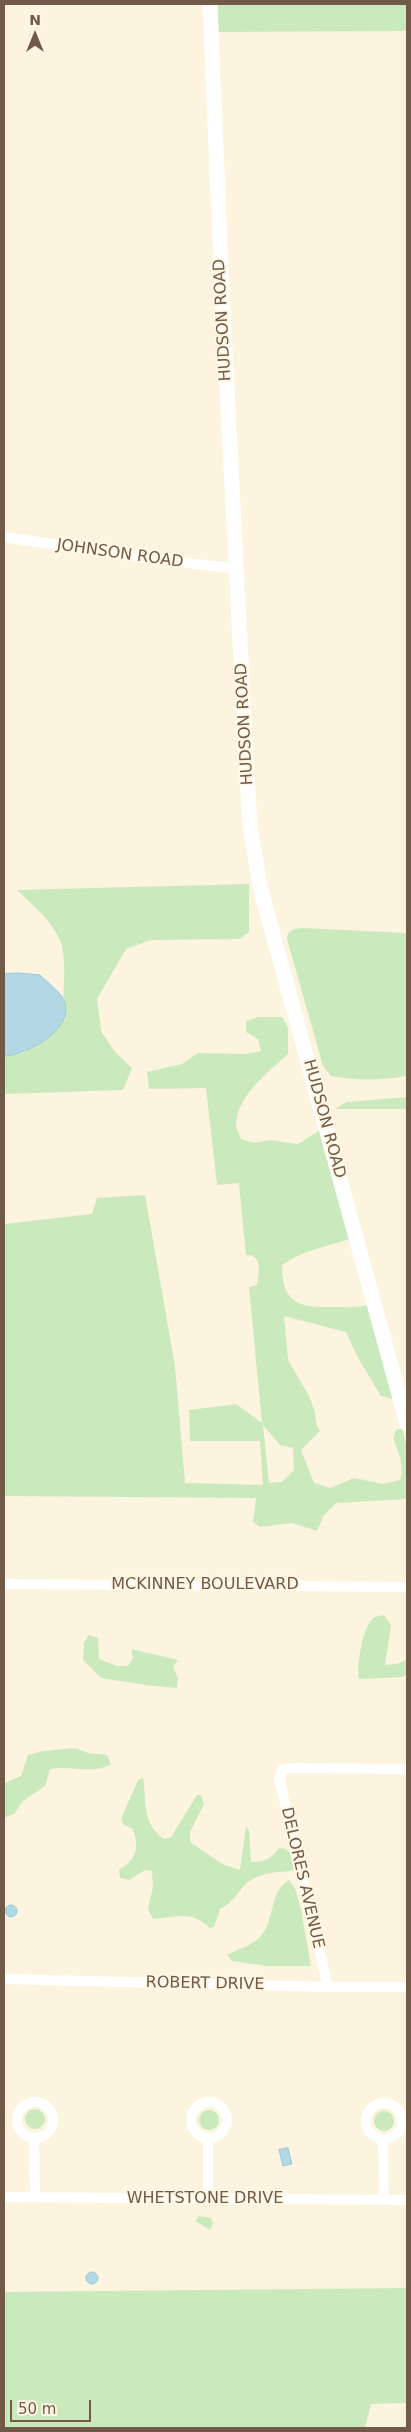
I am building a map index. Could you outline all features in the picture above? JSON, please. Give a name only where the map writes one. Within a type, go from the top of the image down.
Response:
[{"type":"street","name":"HUDSON ROAD","points":[[210,4],[222,298],[250,825],[258,877],[407,1424]]},
{"type":"street","name":"JOHNSON ROAD","points":[[4,537],[124,555],[237,568]]},
{"type":"street","name":"MCKINNEY BOULEVARD","points":[[4,1584],[407,1587]]},
{"type":"street","name":"DELORES AVENUE","points":[[328,1987],[279,1778],[283,1769],[407,1769]]},
{"type":"street","name":"ROBERT DRIVE","points":[[4,1979],[328,1987],[407,1987]]},
{"type":"street","points":[[34,2138],[35,2197]]},
{"type":"street","points":[[208,2138],[208,2199]]},
{"type":"street","points":[[383,2139],[384,2199]]},
{"type":"street","name":"WHETSTONE DRIVE","points":[[4,2197],[407,2200]]},
{"type":"green space","points":[[212,4],[407,4],[407,31],[211,32]]},
{"type":"green space","points":[[249,884],[249,932],[240,939],[151,940],[126,949],[97,999],[101,1031],[115,1052],[132,1068],[123,1090],[4,1094],[4,1056],[23,1053],[62,1020],[64,992],[63,950],[61,943],[48,921],[17,890]]},
{"type":"green space","points":[[303,928],[407,933],[407,1076],[369,1079],[341,1078],[331,1076],[323,1066],[287,939],[290,932]]},
{"type":"green space","points":[[258,1017],[282,1017],[288,1028],[288,1054],[255,1085],[242,1103],[236,1124],[241,1139],[254,1143],[270,1140],[298,1144],[320,1130],[350,1239],[306,1252],[282,1265],[285,1287],[294,1300],[309,1306],[360,1307],[370,1305],[394,1399],[381,1396],[358,1358],[346,1332],[284,1316],[288,1360],[309,1396],[315,1412],[316,1424],[320,1431],[301,1450],[314,1483],[330,1488],[354,1478],[383,1484],[400,1480],[401,1464],[393,1438],[396,1430],[402,1428],[407,1448],[407,1499],[336,1503],[324,1515],[317,1531],[292,1523],[260,1527],[253,1522],[256,1498],[4,1496],[4,1224],[92,1214],[97,1198],[145,1195],[175,1366],[185,1483],[263,1485],[260,1441],[190,1441],[189,1410],[236,1404],[262,1423],[249,1287],[257,1285],[259,1265],[255,1258],[246,1255],[239,1183],[217,1185],[206,1088],[149,1089],[147,1072],[182,1064],[198,1053],[247,1054],[261,1051],[258,1039],[246,1032],[246,1021]],"holes":[[[263,1425],[280,1445],[293,1448],[294,1470],[282,1482],[269,1483]]]},
{"type":"green space","points":[[407,1097],[407,1109],[335,1109],[347,1102]]},
{"type":"green space","points":[[384,1615],[391,1625],[385,1665],[407,1660],[407,1674],[403,1677],[359,1679],[360,1656],[367,1628],[375,1617]]},
{"type":"green space","points":[[89,1635],[98,1638],[99,1659],[117,1666],[128,1666],[133,1658],[131,1649],[178,1660],[173,1667],[178,1678],[177,1688],[101,1678],[83,1660],[84,1643]]},
{"type":"green space","points":[[75,1748],[88,1753],[107,1755],[111,1764],[97,1769],[50,1769],[45,1786],[23,1801],[14,1814],[4,1818],[4,1783],[21,1776],[28,1755],[43,1751]]},
{"type":"green space","points":[[143,1778],[146,1812],[152,1827],[165,1839],[171,1837],[197,1795],[201,1795],[204,1804],[190,1832],[190,1842],[224,1865],[240,1870],[246,1826],[249,1831],[251,1862],[267,1859],[279,1848],[286,1849],[290,1853],[294,1868],[292,1871],[259,1876],[248,1882],[230,1902],[220,1909],[214,1927],[210,1928],[196,1918],[183,1916],[153,1919],[148,1909],[153,1887],[152,1871],[145,1870],[129,1880],[120,1878],[119,1870],[130,1862],[136,1847],[132,1828],[124,1825],[121,1819],[138,1780]]},
{"type":"green space","points":[[289,1880],[295,1889],[301,1909],[311,1966],[266,1966],[232,1961],[227,1955],[252,1943],[265,1930],[278,1892],[282,1885]]},
{"type":"green space","points":[[31,2109],[39,2109],[45,2115],[45,2123],[39,2129],[31,2129],[25,2123],[25,2115]]},
{"type":"green space","points":[[209,2110],[216,2113],[219,2120],[216,2127],[209,2130],[202,2127],[199,2120],[202,2113]]},
{"type":"green space","points":[[384,2111],[391,2114],[394,2121],[391,2128],[384,2131],[377,2128],[374,2121],[377,2114]]},
{"type":"green space","points":[[199,2216],[211,2218],[213,2223],[210,2230],[195,2221]]},
{"type":"green space","points":[[407,2288],[407,2403],[371,2404],[365,2428],[4,2428],[4,2292]]},
{"type":"water","points":[[4,974],[40,975],[62,997],[66,1008],[64,1019],[58,1029],[48,1037],[25,1051],[4,1056]]},
{"type":"water","points":[[9,1905],[13,1905],[17,1911],[13,1917],[9,1917],[5,1913],[5,1909]]},
{"type":"water","points":[[288,2148],[292,2164],[283,2166],[279,2150]]},
{"type":"water","points":[[90,2272],[94,2272],[98,2278],[94,2284],[90,2284],[86,2280],[86,2276]]}]
